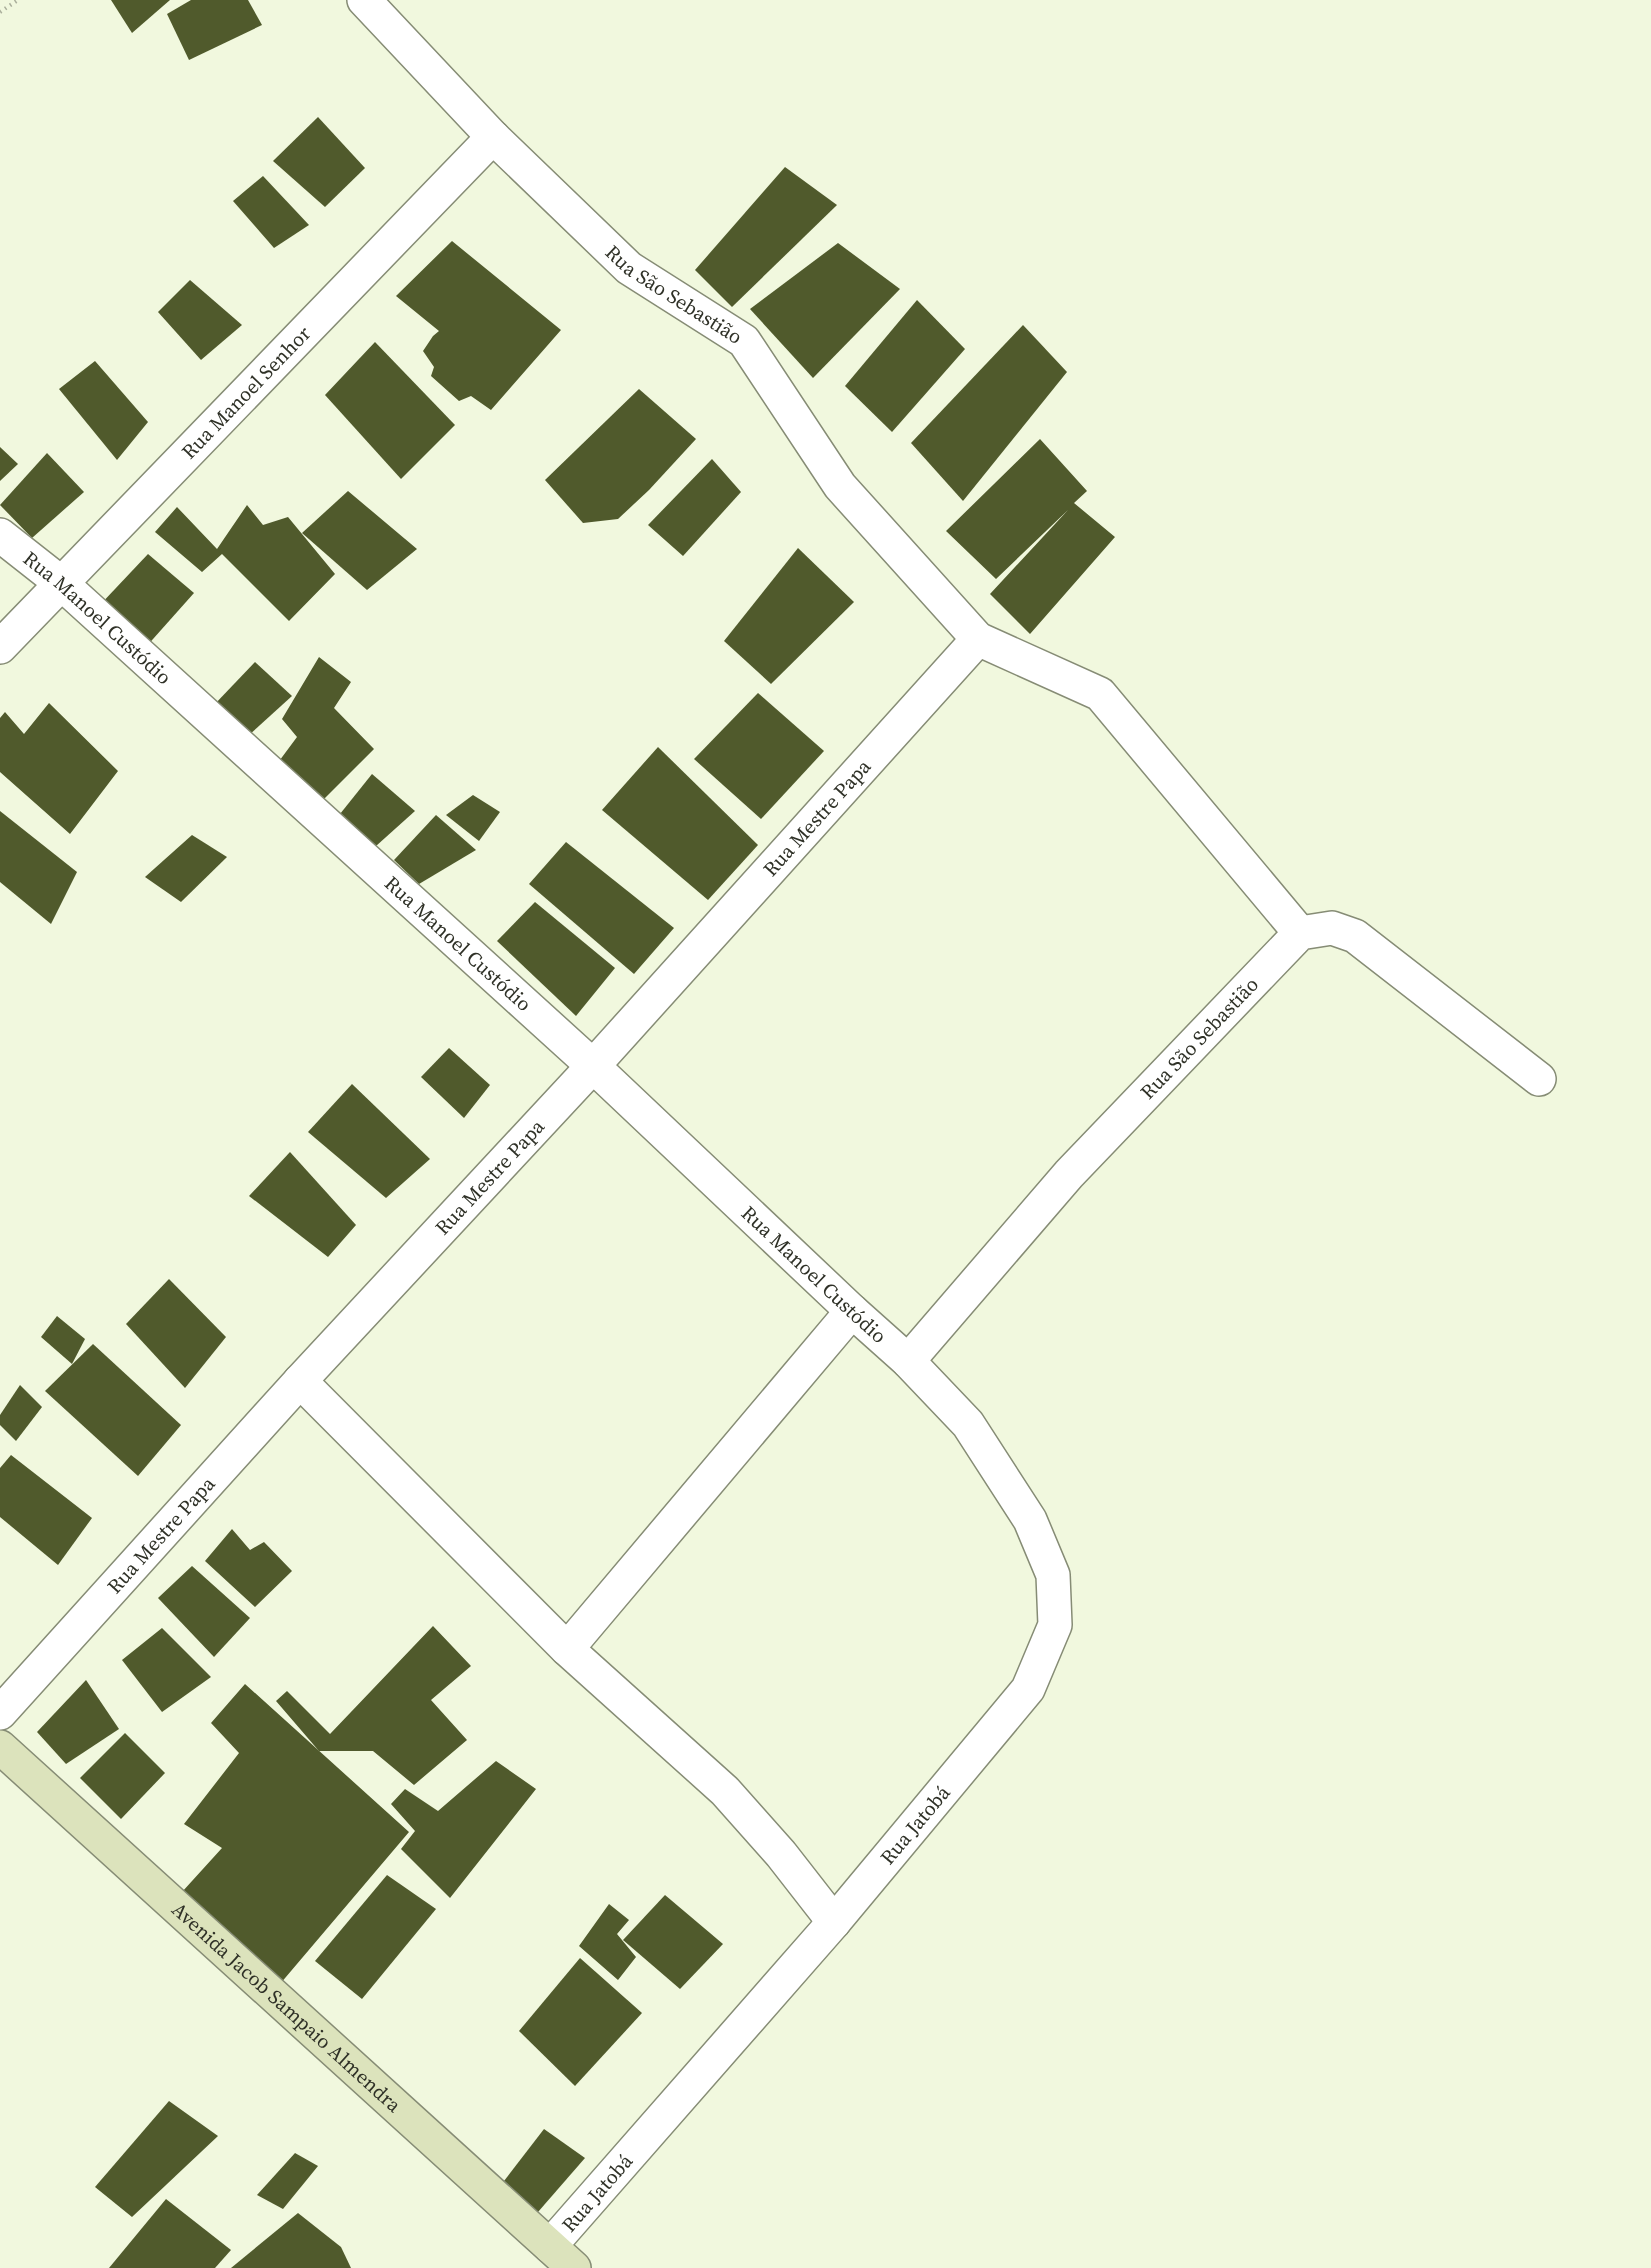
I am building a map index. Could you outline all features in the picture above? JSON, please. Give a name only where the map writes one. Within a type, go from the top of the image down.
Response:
[{"type":"main road","name":"Avenida Jacob Sampaio Almendra","points":[[0,1747],[574,2268]]},
{"type":"street","name":"Rua São Sebastião","points":[[364,0],[493,137],[629,268],[744,341],[840,486],[978,639]]},
{"type":"street","name":"Rua Manoel Senhor","points":[[0,647],[493,137]]},
{"type":"street","name":"Rua Manoel Custódio","points":[[0,535],[61,583],[593,1066],[908,1361]]},
{"type":"street","points":[[978,639],[1100,694],[1300,933],[1332,928],[1355,936],[1539,1079]]},
{"type":"street","name":"Rua Mestre Papa","points":[[0,1713],[300,1381],[593,1066],[978,639]]},
{"type":"street","name":"Rua São Sebastião","points":[[908,1361],[1069,1174],[1300,933]]},
{"type":"street","points":[[567,1649],[852,1311]]},
{"type":"street","name":"Rua Jatobá","points":[[550,2246],[834,1922],[1028,1689],[1055,1625],[1053,1575],[1030,1520],[968,1424],[908,1361]]},
{"type":"street","points":[[300,1381],[567,1649],[725,1791],[781,1854],[834,1922]]},
{"type":"path","points":[[0,12],[18,0]]},
{"type":"building","points":[[111,0],[170,0],[132,33]]},
{"type":"building","points":[[191,0],[248,0],[262,25],[189,60],[167,14]]},
{"type":"building","points":[[318,117],[365,168],[325,207],[273,161]]},
{"type":"building","points":[[785,167],[837,205],[732,307],[695,270]]},
{"type":"building","points":[[263,176],[309,225],[274,248],[233,201]]},
{"type":"building","points":[[452,241],[561,330],[491,410],[471,396],[459,401],[431,376],[434,367],[423,351],[439,331],[396,296]]},
{"type":"building","points":[[838,243],[900,289],[813,378],[750,309]]},
{"type":"building","points":[[190,280],[242,325],[201,360],[158,312]]},
{"type":"building","points":[[917,300],[965,349],[892,432],[845,386]]},
{"type":"building","points":[[1023,325],[1067,372],[963,501],[911,443]]},
{"type":"building","points":[[375,342],[455,425],[401,479],[325,395]]},
{"type":"building","points":[[95,361],[148,422],[117,460],[59,389]]},
{"type":"building","points":[[639,389],[696,439],[649,490],[618,519],[583,523],[545,480]]},
{"type":"building","points":[[1040,439],[1087,491],[1074,503],[1115,537],[1030,634],[990,594],[1068,510],[996,579],[946,531]]},
{"type":"building","points":[[0,447],[18,464],[0,481]]},
{"type":"building","points":[[47,453],[84,492],[32,538],[0,505]]},
{"type":"building","points":[[712,459],[741,492],[683,556],[648,525]]},
{"type":"building","points":[[348,491],[417,549],[367,590],[302,533]]},
{"type":"building","points":[[247,505],[263,525],[288,517],[335,574],[289,621],[222,554],[202,572],[155,532],[177,507],[217,549]]},
{"type":"building","points":[[798,548],[854,602],[771,684],[724,641]]},
{"type":"building","points":[[148,554],[194,593],[145,648],[98,607]]},
{"type":"building","points":[[319,657],[351,682],[334,708],[374,749],[320,803],[274,768],[297,737],[282,719]]},
{"type":"building","points":[[255,662],[292,696],[249,735],[213,706]]},
{"type":"building","points":[[758,693],[824,751],[761,819],[694,759]]},
{"type":"building","points":[[49,703],[118,771],[70,834],[0,772],[0,718],[5,712],[24,734]]},
{"type":"building","points":[[658,747],[758,845],[708,900],[602,810]]},
{"type":"building","points":[[372,774],[415,811],[366,855],[332,824]]},
{"type":"building","points":[[473,795],[500,812],[479,841],[446,815]]},
{"type":"building","points":[[0,811],[77,872],[51,924],[0,882]]},
{"type":"building","points":[[436,815],[476,850],[419,884],[394,860]]},
{"type":"building","points":[[192,835],[227,857],[181,902],[145,877]]},
{"type":"building","points":[[566,842],[674,928],[634,974],[529,884]]},
{"type":"building","points":[[535,902],[615,968],[576,1016],[497,941]]},
{"type":"building","points":[[449,1048],[490,1085],[464,1118],[421,1077]]},
{"type":"building","points":[[352,1084],[430,1159],[386,1198],[308,1132]]},
{"type":"building","points":[[290,1152],[356,1225],[328,1257],[249,1196]]},
{"type":"building","points":[[169,1279],[226,1337],[185,1388],[126,1324]]},
{"type":"building","points":[[57,1316],[85,1339],[72,1364],[41,1337]]},
{"type":"building","points":[[93,1344],[181,1425],[138,1476],[45,1391]]},
{"type":"building","points":[[20,1385],[42,1407],[16,1441],[0,1425],[0,1415]]},
{"type":"building","points":[[11,1455],[92,1518],[58,1565],[0,1517],[0,1468]]},
{"type":"building","points":[[232,1529],[250,1550],[264,1542],[292,1571],[255,1607],[205,1561]]},
{"type":"building","points":[[192,1566],[250,1618],[214,1657],[158,1598]]},
{"type":"building","points":[[433,1626],[471,1666],[431,1700],[467,1740],[414,1785],[373,1751],[319,1751],[276,1701],[287,1691],[330,1734]]},
{"type":"building","points":[[162,1628],[211,1677],[162,1712],[122,1660]]},
{"type":"building","points":[[86,1680],[119,1729],[66,1764],[37,1732]]},
{"type":"building","points":[[245,1684],[409,1832],[280,1984],[182,1892],[222,1848],[184,1824],[239,1753],[211,1723]]},
{"type":"building","points":[[125,1733],[165,1773],[121,1819],[80,1778]]},
{"type":"building","points":[[496,1761],[536,1789],[450,1898],[401,1849],[415,1831],[391,1804],[405,1789],[438,1811]]},
{"type":"building","points":[[387,1875],[436,1909],[362,1999],[315,1961]]},
{"type":"building","points":[[665,1895],[723,1944],[680,1989],[623,1940]]},
{"type":"building","points":[[609,1904],[629,1920],[617,1934],[636,1957],[618,1980],[579,1946]]},
{"type":"building","points":[[580,1958],[642,2013],[575,2086],[519,2031]]},
{"type":"building","points":[[169,2101],[218,2136],[132,2217],[95,2187]]},
{"type":"building","points":[[544,2129],[585,2158],[538,2212],[504,2181]]},
{"type":"building","points":[[295,2153],[318,2166],[283,2209],[257,2195]]},
{"type":"building","points":[[166,2199],[231,2250],[215,2268],[109,2268]]},
{"type":"building","points":[[298,2213],[341,2247],[351,2268],[231,2268]]}]
